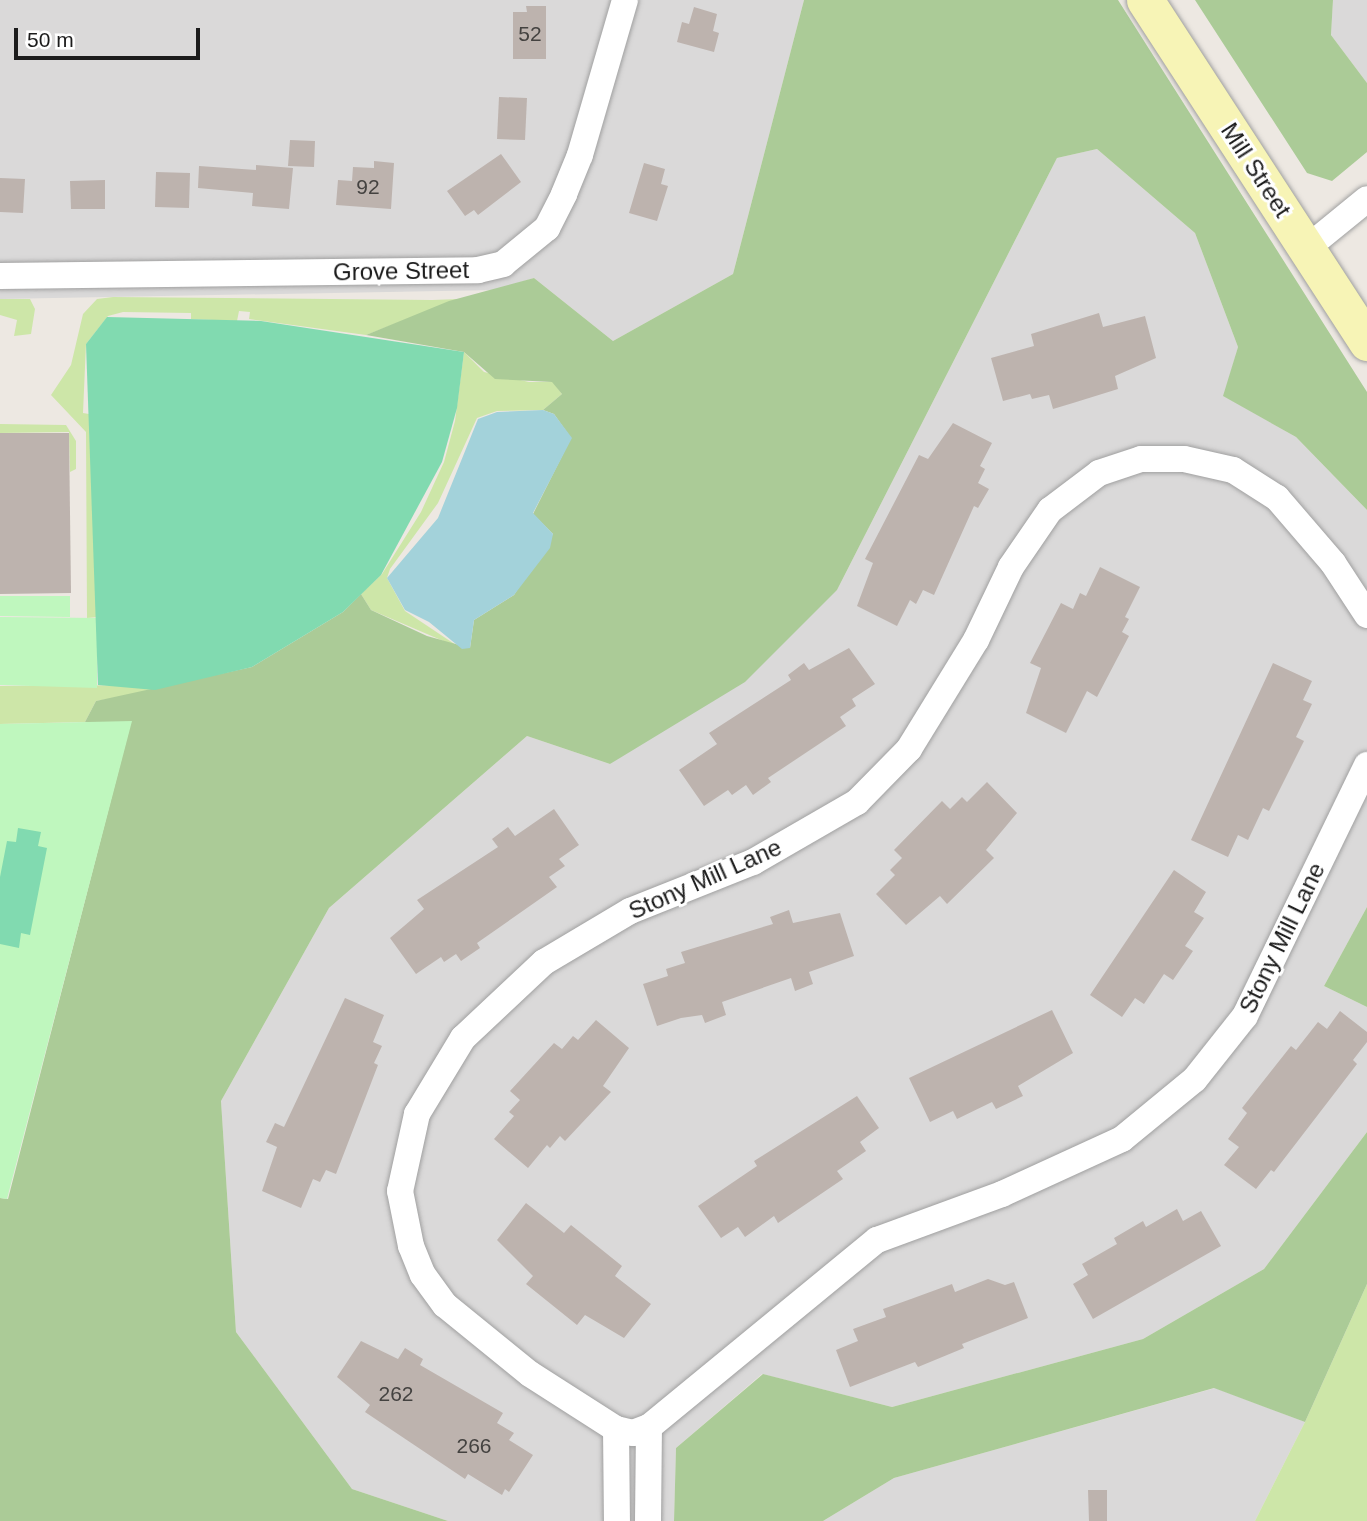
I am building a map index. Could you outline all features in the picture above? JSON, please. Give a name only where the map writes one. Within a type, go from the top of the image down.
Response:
[{"type":"main road","name":"Mill Street","points":[[1144,0],[1367,342]]},
{"type":"street","name":"Grove Street","points":[[0,276],[478,270],[503,264],[547,228],[564,194],[580,155],[625,0]]},
{"type":"street","points":[[1307,248],[1367,199]]},
{"type":"street","name":"Stony Mill Lane","points":[[617,1429],[530,1374],[445,1305],[423,1275],[411,1246],[400,1191],[417,1114],[463,1038],[544,962],[630,911],[753,862],[857,802],[909,749],[976,640],[1011,567],[1050,510],[1099,473],[1141,460],[1184,459],[1233,470],[1277,498],[1333,563],[1367,615]]},
{"type":"street","name":"Stony Mill Lane","points":[[649,1427],[877,1240],[1002,1194],[1122,1139],[1195,1079],[1245,1016],[1367,765]]},
{"type":"street","points":[[617,1521],[617,1429],[633,1433],[649,1427],[648,1521]]},
{"type":"shaded area","points":[[0,0],[804,0],[733,274],[613,341],[534,278],[495,290],[0,299]]},
{"type":"shaded area","points":[[1333,0],[1367,0],[1367,83],[1331,35]]},
{"type":"shaded area","points":[[1097,149],[1195,233],[1238,347],[1224,396],[1296,437],[1367,510],[1367,907],[1324,986],[1367,1007],[1367,1132],[1264,1269],[1143,1339],[892,1407],[762,1374],[676,1448],[674,1521],[448,1521],[352,1489],[236,1332],[221,1101],[329,908],[527,736],[610,764],[837,590],[1057,158]]},
{"type":"shaded area","points":[[1215,1388],[1305,1422],[1255,1521],[823,1521],[894,1478]]},
{"type":"green space","points":[[804,0],[1118,0],[1367,392],[1367,510],[1296,437],[1223,396],[1238,347],[1195,233],[1097,149],[1057,158],[837,590],[745,682],[610,764],[527,736],[329,908],[221,1101],[236,1332],[352,1489],[448,1521],[0,1521],[0,1198],[8,1199],[131,722],[85,722],[96,701],[252,667],[343,612],[361,594],[371,610],[427,636],[470,648],[474,620],[514,595],[553,534],[533,514],[571,438],[554,414],[543,410],[562,394],[552,382],[495,379],[464,352],[366,335],[449,301],[534,278],[613,341],[733,274]]},
{"type":"green space","points":[[1195,0],[1333,0],[1331,35],[1367,83],[1367,152],[1332,181],[1307,173]]},
{"type":"green space","points":[[0,299],[30,299],[35,309],[31,334],[14,336],[17,320],[0,315]]},
{"type":"green space","points":[[97,299],[459,299],[366,335],[249,319],[250,312],[239,311],[237,321],[191,319],[191,313],[123,312],[108,316],[86,344],[83,413],[89,414],[98,617],[87,618],[86,432],[51,395],[71,365],[83,314]]},
{"type":"green space","points":[[107,317],[261,321],[464,352],[457,408],[442,462],[381,575],[343,612],[252,667],[155,690],[98,685],[86,344]]},
{"type":"green space","points":[[464,352],[484,372],[529,382],[553,382],[562,394],[543,410],[497,411],[477,418],[438,503],[390,569],[387,578],[405,611],[462,649],[371,610],[361,594],[382,574],[421,512],[444,462],[455,421]]},
{"type":"green space","points":[[0,424],[66,425],[76,441],[76,469],[70,472],[69,432],[0,433]]},
{"type":"green space","points":[[0,596],[70,596],[70,617],[0,616]]},
{"type":"green space","points":[[0,617],[97,618],[97,688],[0,685]]},
{"type":"green space","points":[[164,685],[157,691],[96,701],[85,722],[0,724],[0,686]]},
{"type":"green space","points":[[132,721],[7,1199],[0,1198],[0,724]]},
{"type":"green space","points":[[18,828],[41,832],[38,846],[47,848],[30,935],[21,933],[19,948],[0,944],[0,877],[7,841],[16,842]]},
{"type":"green space","points":[[1367,907],[1367,1007],[1324,986]]},
{"type":"green space","points":[[1367,1132],[1367,1284],[1305,1422],[1214,1388],[894,1478],[823,1521],[674,1521],[676,1448],[763,1374],[892,1407],[1143,1339],[1264,1269]]},
{"type":"green space","points":[[1367,1284],[1367,1521],[1255,1521],[1305,1422]]},
{"type":"water","points":[[543,410],[554,414],[572,438],[533,513],[553,534],[550,548],[514,595],[474,620],[470,648],[462,649],[429,622],[405,610],[387,578],[438,518],[478,419],[497,412]]},
{"type":"building","points":[[526,6],[546,6],[546,59],[513,59],[513,12],[527,12]]},
{"type":"building","points":[[694,7],[717,14],[713,31],[719,33],[714,52],[677,42],[682,22],[689,24]]},
{"type":"building","points":[[499,97],[527,98],[525,140],[497,139]]},
{"type":"building","points":[[290,140],[315,141],[314,167],[288,166]]},
{"type":"building","points":[[501,154],[521,182],[478,215],[474,210],[465,216],[447,191]]},
{"type":"building","points":[[374,161],[394,163],[391,209],[336,205],[338,180],[352,181],[353,167],[374,168]]},
{"type":"building","points":[[644,163],[665,169],[661,184],[668,186],[657,221],[629,213]]},
{"type":"building","points":[[256,165],[293,168],[289,209],[252,206],[253,193],[198,188],[199,166],[256,170]]},
{"type":"building","points":[[156,172],[190,173],[189,208],[155,207]]},
{"type":"building","points":[[0,178],[25,179],[23,213],[0,212]]},
{"type":"building","points":[[105,180],[105,209],[71,209],[70,181]]},
{"type":"building","points":[[1099,313],[1103,327],[1145,316],[1156,358],[1115,376],[1118,389],[1053,409],[1049,395],[1032,399],[1030,394],[1003,401],[991,358],[1034,346],[1031,334]]},
{"type":"building","points":[[953,423],[992,443],[980,466],[985,469],[978,483],[989,489],[978,508],[974,506],[934,595],[923,590],[916,604],[910,600],[897,626],[857,606],[873,563],[865,559],[919,455],[928,459]]},
{"type":"building","points":[[0,433],[69,433],[71,593],[0,594]]},
{"type":"building","points":[[1100,567],[1140,587],[1125,617],[1129,619],[1122,632],[1129,636],[1097,697],[1087,691],[1066,733],[1026,713],[1041,668],[1030,663],[1061,603],[1073,609],[1080,593],[1086,596]]},
{"type":"building","points":[[849,648],[875,684],[852,699],[856,706],[840,717],[846,726],[768,778],[771,782],[753,795],[746,785],[732,795],[728,790],[704,806],[679,770],[717,744],[709,733],[791,680],[788,675],[804,663],[809,670]]},
{"type":"building","points":[[1273,663],[1312,681],[1303,700],[1312,704],[1296,737],[1304,741],[1269,811],[1263,808],[1248,840],[1238,835],[1228,857],[1191,840]]},
{"type":"building","points":[[987,782],[1017,813],[986,850],[994,858],[947,904],[940,896],[906,925],[876,894],[895,875],[890,870],[902,858],[894,850],[942,801],[950,809],[962,797],[967,802]]},
{"type":"building","points":[[554,809],[579,845],[559,859],[565,866],[549,877],[557,887],[477,943],[480,948],[461,961],[456,954],[444,962],[441,957],[416,974],[390,938],[424,909],[417,900],[498,847],[492,839],[508,827],[515,836]]},
{"type":"building","points":[[1174,870],[1206,892],[1194,912],[1204,918],[1185,946],[1193,951],[1173,980],[1164,974],[1144,1004],[1135,998],[1122,1017],[1090,995]]},
{"type":"building","points":[[789,910],[793,923],[840,913],[854,956],[809,972],[813,984],[795,991],[791,978],[722,1002],[726,1015],[705,1023],[702,1015],[657,1026],[643,984],[668,976],[666,969],[685,963],[681,952],[773,924],[770,917]]},
{"type":"building","points":[[345,998],[384,1015],[373,1042],[382,1046],[374,1063],[378,1065],[336,1174],[326,1170],[320,1182],[313,1179],[301,1208],[262,1191],[277,1147],[266,1142],[275,1123],[284,1127]]},
{"type":"building","points":[[1052,1010],[1073,1053],[1018,1086],[1023,1096],[996,1109],[992,1102],[957,1119],[953,1111],[930,1122],[909,1078]]},
{"type":"building","points":[[1340,1011],[1367,1032],[1367,1042],[1353,1060],[1357,1064],[1274,1172],[1271,1170],[1256,1189],[1224,1165],[1239,1147],[1228,1139],[1247,1113],[1242,1108],[1291,1046],[1296,1050],[1318,1022],[1327,1029]]},
{"type":"building","points":[[596,1020],[629,1048],[603,1086],[611,1092],[565,1141],[560,1136],[550,1148],[547,1145],[528,1168],[494,1139],[514,1116],[509,1112],[520,1100],[510,1091],[554,1043],[562,1049],[573,1036],[578,1040]]},
{"type":"building","points":[[857,1096],[879,1128],[860,1142],[866,1151],[837,1171],[843,1179],[778,1223],[774,1216],[745,1237],[738,1227],[721,1238],[698,1206],[757,1166],[754,1161]]},
{"type":"building","points":[[526,1203],[564,1233],[571,1225],[622,1266],[615,1276],[651,1304],[624,1338],[585,1315],[577,1325],[526,1284],[533,1276],[497,1240]]},
{"type":"building","points":[[1177,1209],[1183,1221],[1201,1211],[1221,1246],[1093,1319],[1073,1284],[1088,1275],[1082,1264],[1117,1244],[1114,1238],[1143,1221],[1146,1227]]},
{"type":"building","points":[[988,1279],[1005,1285],[1014,1282],[1028,1318],[962,1344],[964,1348],[918,1367],[915,1362],[850,1387],[836,1350],[858,1341],[853,1329],[886,1317],[883,1309],[952,1284],[955,1292]]},
{"type":"building","points":[[361,1341],[398,1359],[405,1348],[423,1359],[420,1365],[503,1413],[497,1423],[514,1433],[509,1440],[533,1455],[509,1492],[505,1489],[502,1495],[468,1474],[465,1479],[365,1412],[370,1405],[337,1377]]},
{"type":"building","points":[[1088,1490],[1107,1490],[1107,1521],[1089,1521]]}]
